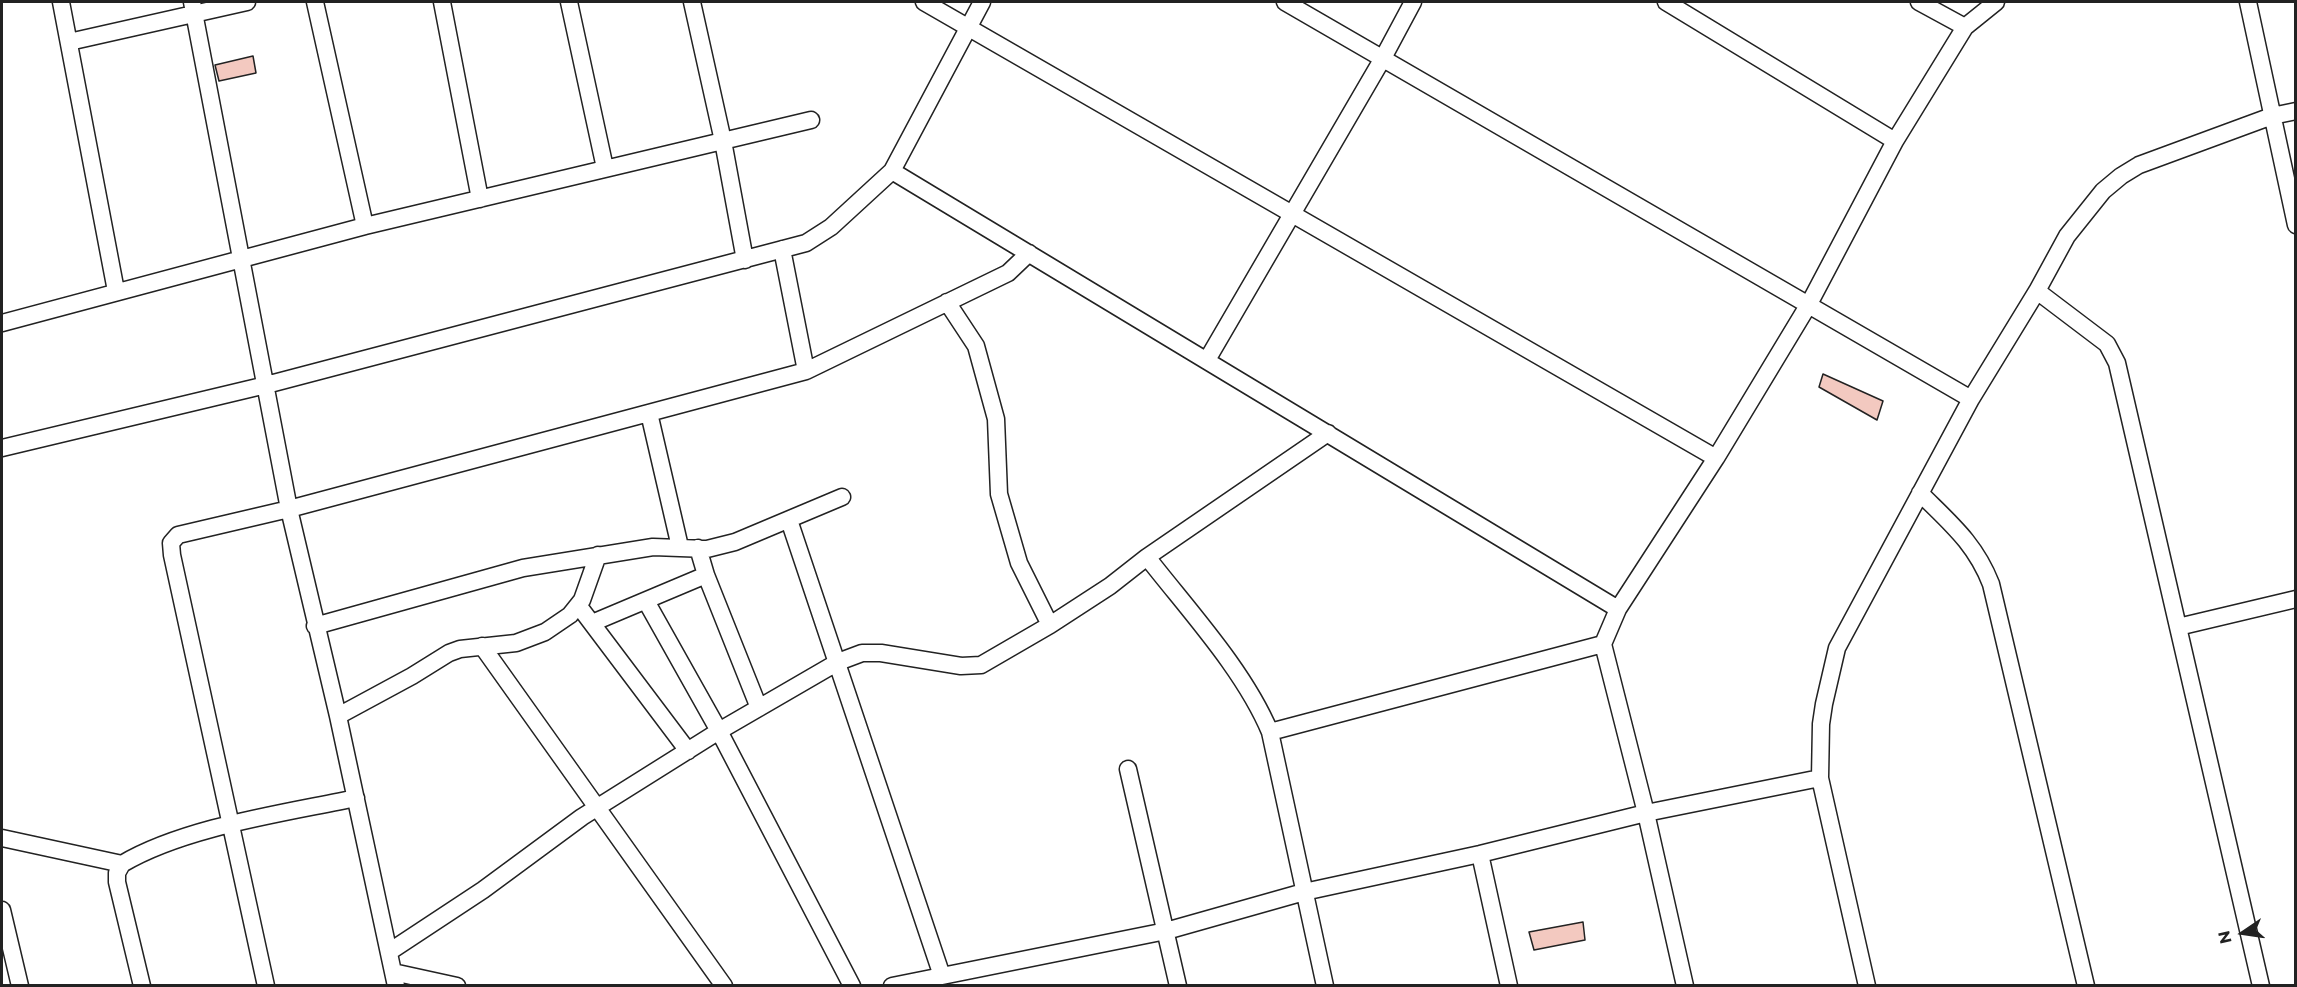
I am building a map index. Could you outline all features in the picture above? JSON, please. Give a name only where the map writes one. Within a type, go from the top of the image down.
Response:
[{"type":"street","points":[[61,2],[116,291]]},
{"type":"street","points":[[69,42],[193,8],[248,2]]},
{"type":"street","points":[[315,2],[365,226]]},
{"type":"street","points":[[442,2],[480,199]]},
{"type":"street","points":[[570,2],[605,168]]},
{"type":"street","points":[[692,2],[723,141],[745,260]]},
{"type":"street","points":[[924,2],[1716,458]]},
{"type":"street","points":[[2,448],[266,384],[806,243],[831,226],[892,171],[982,2]]},
{"type":"street","points":[[1285,2],[1971,399]]},
{"type":"street","points":[[1207,360],[1383,58],[1413,2]]},
{"type":"street","points":[[1666,2],[1895,141]]},
{"type":"street","points":[[1919,2],[1965,27]]},
{"type":"street","points":[[1684,986],[1646,813],[1603,644],[1618,609],[1716,458],[1809,304],[1895,141],[1965,27],[1996,2]]},
{"type":"street","points":[[2248,2],[2295,225]]},
{"type":"street","points":[[193,8],[289,509],[338,716],[394,979],[458,986]]},
{"type":"street","points":[[1867,986],[1820,778],[1821,724],[1837,648],[1971,399],[2037,291],[2067,236],[2103,191],[2139,165],[2272,116],[2295,111]]},
{"type":"street","points":[[2,323],[365,226],[811,120]]},
{"type":"street","points":[[892,171],[1618,609]]},
{"type":"street","points":[[782,249],[806,370]]},
{"type":"street","points":[[266,986],[172,555],[171,543],[178,535],[289,509],[806,370],[1008,273],[1029,253]]},
{"type":"street","points":[[2037,291],[2108,344],[2117,363],[2261,986]]},
{"type":"street","points":[[947,302],[976,346],[996,419],[999,494],[1019,563],[1050,625]]},
{"type":"street","points":[[649,413],[680,547]]},
{"type":"street","points":[[389,952],[483,890],[597,808],[719,731],[838,662],[862,653],[881,653],[961,666],[981,665],[1050,625],[1110,586],[1147,557],[1328,433]]},
{"type":"street","points":[[1920,493],[1971,546],[1982,562],[1991,584],[2086,986]]},
{"type":"street","points":[[315,626],[523,568],[653,547],[707,549],[735,542],[842,497]]},
{"type":"street","points":[[789,520],[942,976]]},
{"type":"street","points":[[698,548],[706,575],[759,708]]},
{"type":"street","points":[[338,716],[412,676],[449,652],[516,643],[545,632],[570,615],[582,600],[598,555]]},
{"type":"street","points":[[1147,557],[1246,685],[1260,708],[1270,732],[1325,986]]},
{"type":"street","points":[[591,623],[706,575]]},
{"type":"street","points":[[2178,627],[2295,599]]},
{"type":"street","points":[[646,601],[719,731],[852,986]]},
{"type":"street","points":[[578,605],[688,751]]},
{"type":"street","points":[[1270,732],[1603,644]]},
{"type":"street","points":[[482,646],[724,986]]},
{"type":"street","points":[[1128,769],[1178,986]]},
{"type":"street","points":[[892,986],[1166,931],[1304,892],[1480,854],[1646,813],[1820,778]]},
{"type":"street","points":[[2,838],[122,864],[171,842],[230,825],[356,798]]},
{"type":"street","points":[[1480,854],[1509,986]]},
{"type":"street","points":[[122,864],[117,873],[117,882],[142,986]]},
{"type":"street","points":[[2,910],[7,955],[20,986]]},
{"type":"building","points":[[253,56],[256,73],[219,81],[215,65]]},
{"type":"building","points":[[1823,374],[1883,401],[1877,420],[1819,387]]},
{"type":"building","points":[[1583,922],[1585,940],[1534,950],[1529,932]]}]
